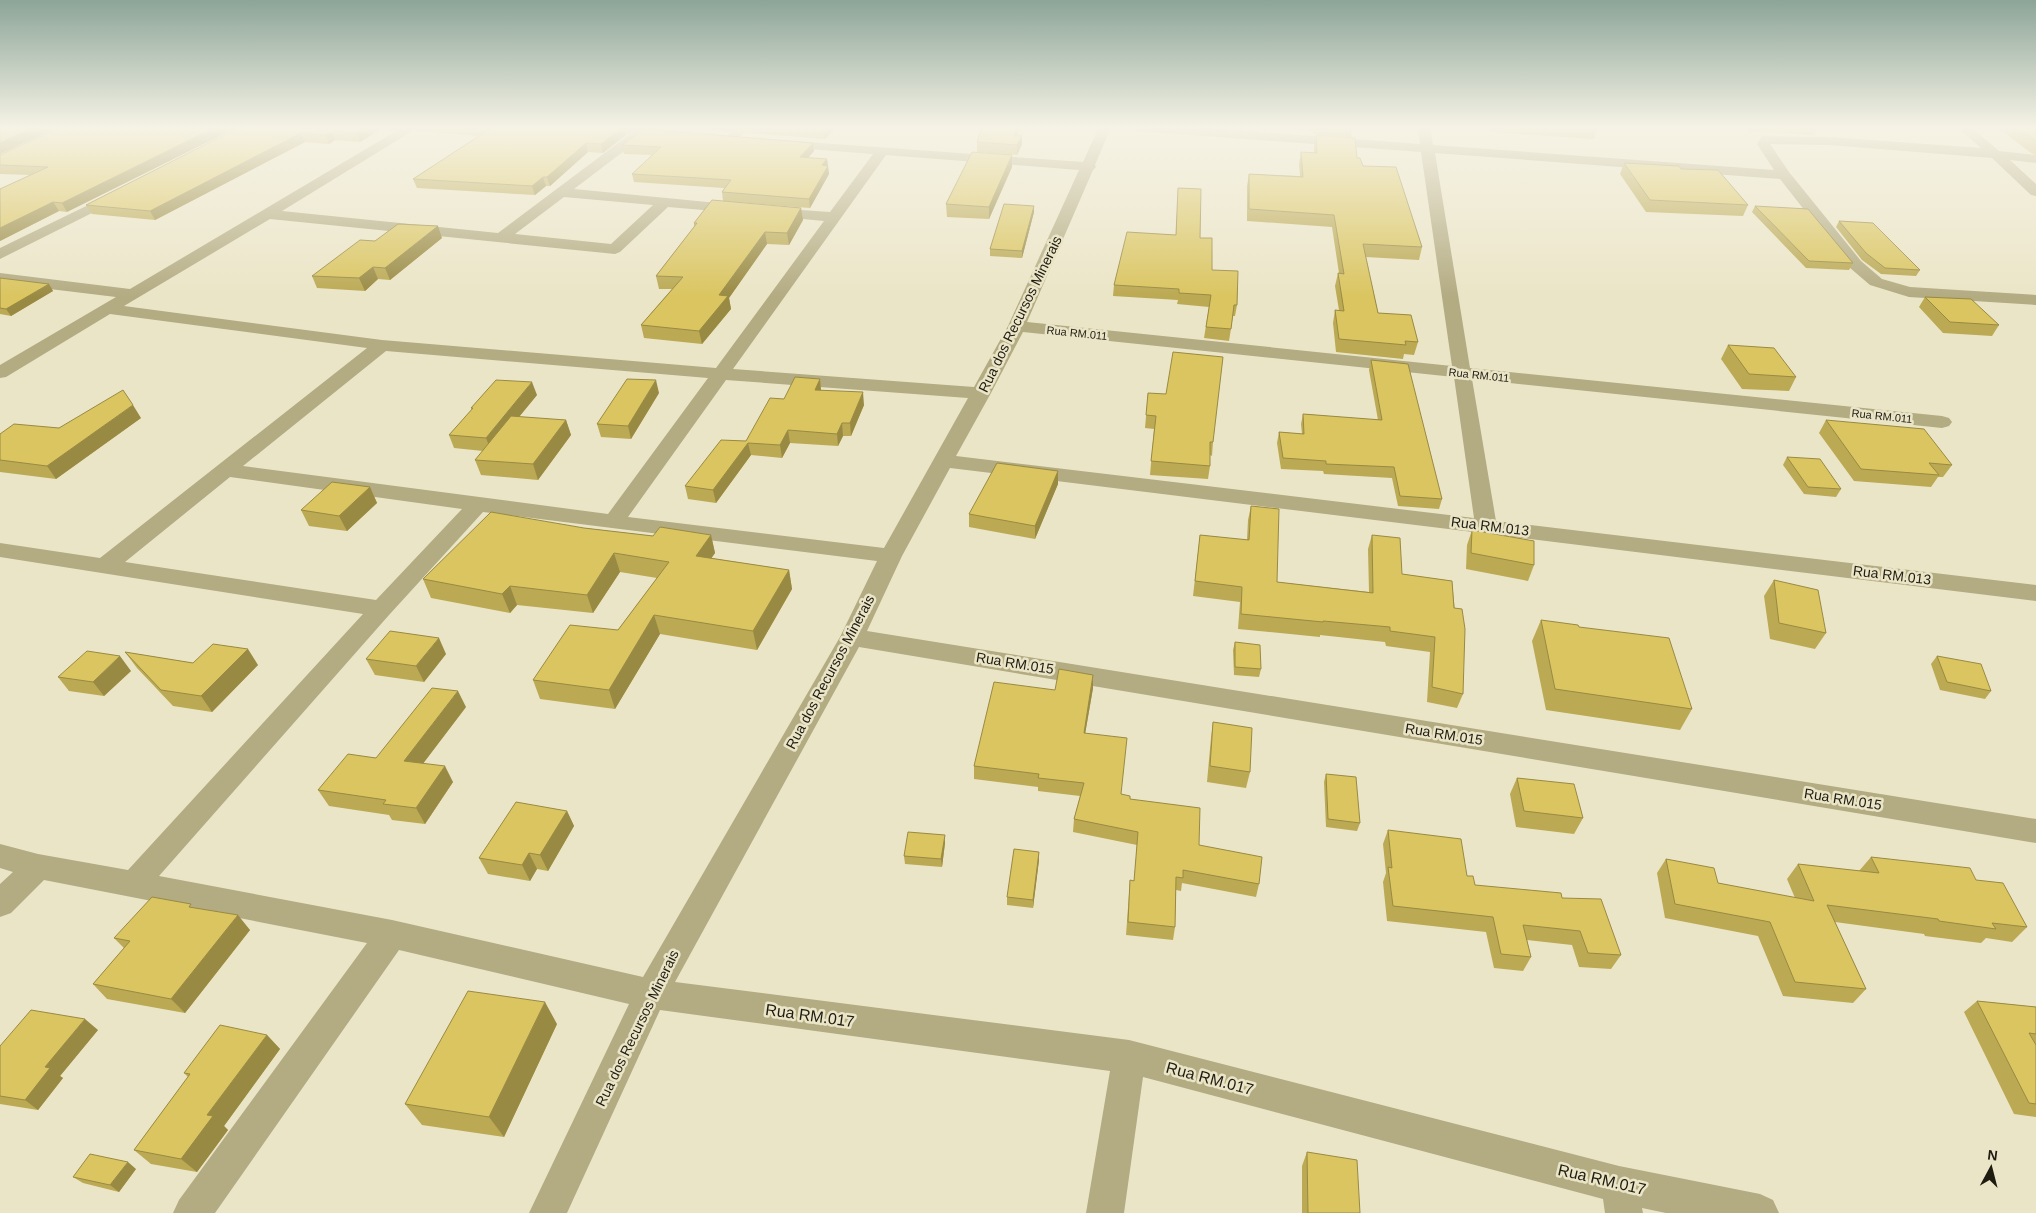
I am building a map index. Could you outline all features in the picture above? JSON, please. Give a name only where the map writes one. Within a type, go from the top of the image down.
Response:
[{"type":"street","points":[[0,373],[319,184]]},
{"type":"street","points":[[502,237],[571,184]]},
{"type":"street","points":[[614,522],[858,184]]},
{"type":"street","name":"Rua dos Recursos Minerais","points":[[548,1213],[650,994],[852,637],[892,556],[982,393],[1017,326],[1081,184]]},
{"type":"street","points":[[1433,184],[1486,526]]},
{"type":"street","points":[[1791,184],[1855,264],[1876,282],[1909,292],[2036,300]]},
{"type":"street","points":[[0,254],[131,188]]},
{"type":"street","points":[[560,192],[834,217]]},
{"type":"street","points":[[268,214],[615,249],[666,202]]},
{"type":"street","points":[[0,278],[134,294]]},
{"type":"street","points":[[107,309],[382,345],[722,374],[982,393]]},
{"type":"street","name":"Rua RM.011","points":[[1017,326],[1942,422]]},
{"type":"street","points":[[104,567],[382,345]]},
{"type":"street","name":"Rua RM.013","points":[[943,461],[2036,593]]},
{"type":"street","points":[[225,470],[478,505],[892,556]]},
{"type":"street","points":[[134,884],[381,609],[478,505]]},
{"type":"street","points":[[0,550],[381,609]]},
{"type":"street","name":"Rua RM.015","points":[[852,637],[2036,831]]},
{"type":"street","name":"Rua RM.017","points":[[0,856],[38,866],[392,934],[650,994],[1129,1057],[1621,1199],[1760,1213]]},
{"type":"street","points":[[0,904],[38,866]]},
{"type":"street","points":[[192,1213],[392,934]]},
{"type":"street","points":[[1105,1213],[1129,1057]]},
{"type":"building","points":[[12,184],[101,184],[62,203],[53,202],[0,228],[0,189]]},
{"type":"building","points":[[128,184],[203,184],[150,211],[86,205]]},
{"type":"building","points":[[491,184],[535,184],[532,186]]},
{"type":"building","points":[[728,184],[818,184],[809,199],[722,192]]},
{"type":"building","points":[[956,184],[999,184],[989,207],[946,204]]},
{"type":"building","points":[[1249,184],[1401,184],[1422,247],[1363,244],[1378,313],[1411,315],[1418,342],[1405,341],[1406,345],[1339,339],[1335,310],[1344,311],[1338,273],[1344,274],[1334,215],[1249,209]]},
{"type":"building","points":[[1638,184],[1730,184],[1748,205],[1650,200]]},
{"type":"building","points":[[1178,188],[1201,189],[1200,238],[1212,238],[1212,270],[1238,271],[1237,305],[1234,305],[1231,329],[1206,327],[1211,295],[1179,293],[1179,289],[1114,285],[1127,232],[1176,235]]},
{"type":"building","points":[[712,200],[801,208],[787,233],[765,232],[719,295],[728,296],[699,331],[641,325],[683,277],[656,276],[697,223],[694,223]]},
{"type":"building","points":[[1004,204],[1034,206],[1022,251],[990,249]]},
{"type":"building","points":[[1755,206],[1808,209],[1853,263],[1809,261]]},
{"type":"building","points":[[1839,221],[1873,223],[1920,270],[1885,268],[1866,253]]},
{"type":"building","points":[[398,224],[438,226],[385,268],[373,267],[359,278],[312,276],[360,240],[375,241]]},
{"type":"building","points":[[0,278],[49,284],[6,309],[0,308]]},
{"type":"building","points":[[1925,297],[1971,299],[1999,325],[1950,322]]},
{"type":"building","points":[[1728,345],[1774,348],[1796,377],[1749,374]]},
{"type":"building","points":[[1173,352],[1223,357],[1213,442],[1210,442],[1210,466],[1151,461],[1156,416],[1146,415],[1148,393],[1166,394]]},
{"type":"building","points":[[1371,360],[1408,364],[1442,499],[1400,496],[1394,467],[1326,464],[1326,461],[1283,458],[1279,432],[1304,434],[1303,414],[1382,420]]},
{"type":"building","points":[[795,377],[820,379],[815,390],[863,392],[850,423],[842,423],[837,434],[788,430],[780,445],[748,443],[713,490],[685,486],[721,440],[746,441],[770,398],[784,399]]},
{"type":"building","points":[[627,379],[656,380],[628,426],[597,424]]},
{"type":"building","points":[[496,380],[532,382],[486,438],[449,435],[473,408],[471,408]]},
{"type":"building","points":[[123,390],[133,405],[47,466],[0,460],[0,434],[14,424],[59,428]]},
{"type":"building","points":[[511,416],[566,420],[533,464],[475,460]]},
{"type":"building","points":[[1826,420],[1924,429],[1952,465],[1929,463],[1939,475],[1861,469]]},
{"type":"building","points":[[1787,457],[1820,459],[1841,489],[1808,487]]},
{"type":"building","points":[[997,463],[1058,471],[1035,526],[969,514]]},
{"type":"building","points":[[332,482],[370,487],[339,516],[301,510]]},
{"type":"building","points":[[1251,506],[1279,509],[1277,582],[1373,593],[1372,535],[1400,538],[1402,574],[1452,581],[1454,608],[1462,609],[1465,629],[1463,694],[1432,687],[1435,637],[1390,631],[1390,627],[1241,614],[1242,587],[1195,581],[1200,535],[1249,540]]},
{"type":"building","points":[[491,512],[584,528],[653,536],[660,527],[711,535],[696,556],[789,570],[753,631],[654,615],[609,690],[533,680],[570,625],[618,630],[669,562],[614,553],[587,595],[510,586],[502,594],[423,579]]},
{"type":"building","points":[[1472,530],[1534,541],[1534,565],[1471,553]]},
{"type":"building","points":[[1774,580],[1818,590],[1826,633],[1779,623]]},
{"type":"building","points":[[1541,620],[1578,625],[1579,627],[1669,638],[1692,709],[1555,689]]},
{"type":"building","points":[[390,631],[439,638],[416,666],[366,659]]},
{"type":"building","points":[[1235,642],[1260,645],[1261,669],[1235,667]]},
{"type":"building","points":[[213,644],[248,649],[201,696],[161,690],[125,652],[193,663]]},
{"type":"building","points":[[87,651],[120,656],[93,682],[58,677]]},
{"type":"building","points":[[1937,656],[1981,664],[1991,691],[1947,682]]},
{"type":"building","points":[[1059,669],[1093,675],[1084,733],[1127,738],[1121,794],[1130,796],[1130,799],[1200,808],[1199,845],[1262,857],[1259,884],[1183,870],[1183,878],[1176,877],[1175,927],[1128,922],[1130,880],[1134,881],[1138,832],[1074,819],[1084,783],[1038,778],[1039,774],[974,766],[994,682],[1055,690]]},
{"type":"building","points":[[432,688],[458,691],[404,761],[445,766],[416,808],[383,804],[386,800],[318,790],[348,754],[376,758]]},
{"type":"building","points":[[1213,722],[1252,728],[1250,772],[1210,766]]},
{"type":"building","points":[[1326,774],[1356,777],[1360,823],[1328,819]]},
{"type":"building","points":[[1517,778],[1574,784],[1583,818],[1524,811]]},
{"type":"building","points":[[516,802],[567,811],[540,855],[529,853],[522,865],[479,858]]},
{"type":"building","points":[[1388,830],[1461,839],[1467,876],[1473,876],[1475,885],[1561,893],[1562,898],[1601,899],[1621,955],[1588,953],[1580,931],[1523,925],[1531,957],[1501,954],[1493,917],[1393,906],[1388,867],[1392,868]]},
{"type":"building","points":[[908,832],[945,835],[941,859],[904,856]]},
{"type":"building","points":[[1014,849],[1039,852],[1033,900],[1007,897]]},
{"type":"building","points":[[1871,857],[1970,868],[1976,880],[2003,883],[2027,927],[1992,923],[1996,929],[1939,921],[1938,919],[1827,905],[1866,989],[1795,982],[1770,922],[1675,904],[1666,859],[1714,868],[1718,883],[1814,901],[1798,864],[1879,873]]},
{"type":"building","points":[[152,897],[191,904],[189,907],[238,915],[171,999],[93,984],[130,941],[114,938]]},
{"type":"building","points":[[468,991],[545,1002],[489,1117],[405,1104]]},
{"type":"building","points":[[1977,1001],[2036,1007],[2036,1034],[2029,1033],[2036,1045],[2036,1104],[2029,1103]]},
{"type":"building","points":[[31,1010],[85,1019],[45,1067],[50,1068],[25,1100],[0,1096],[0,1046]]},
{"type":"building","points":[[220,1025],[267,1035],[207,1115],[213,1116],[181,1159],[134,1150],[190,1074],[184,1073]]},
{"type":"building","points":[[1307,1152],[1357,1160],[1360,1213],[1308,1213]]},
{"type":"building","points":[[90,1154],[128,1162],[110,1185],[73,1177]]}]
